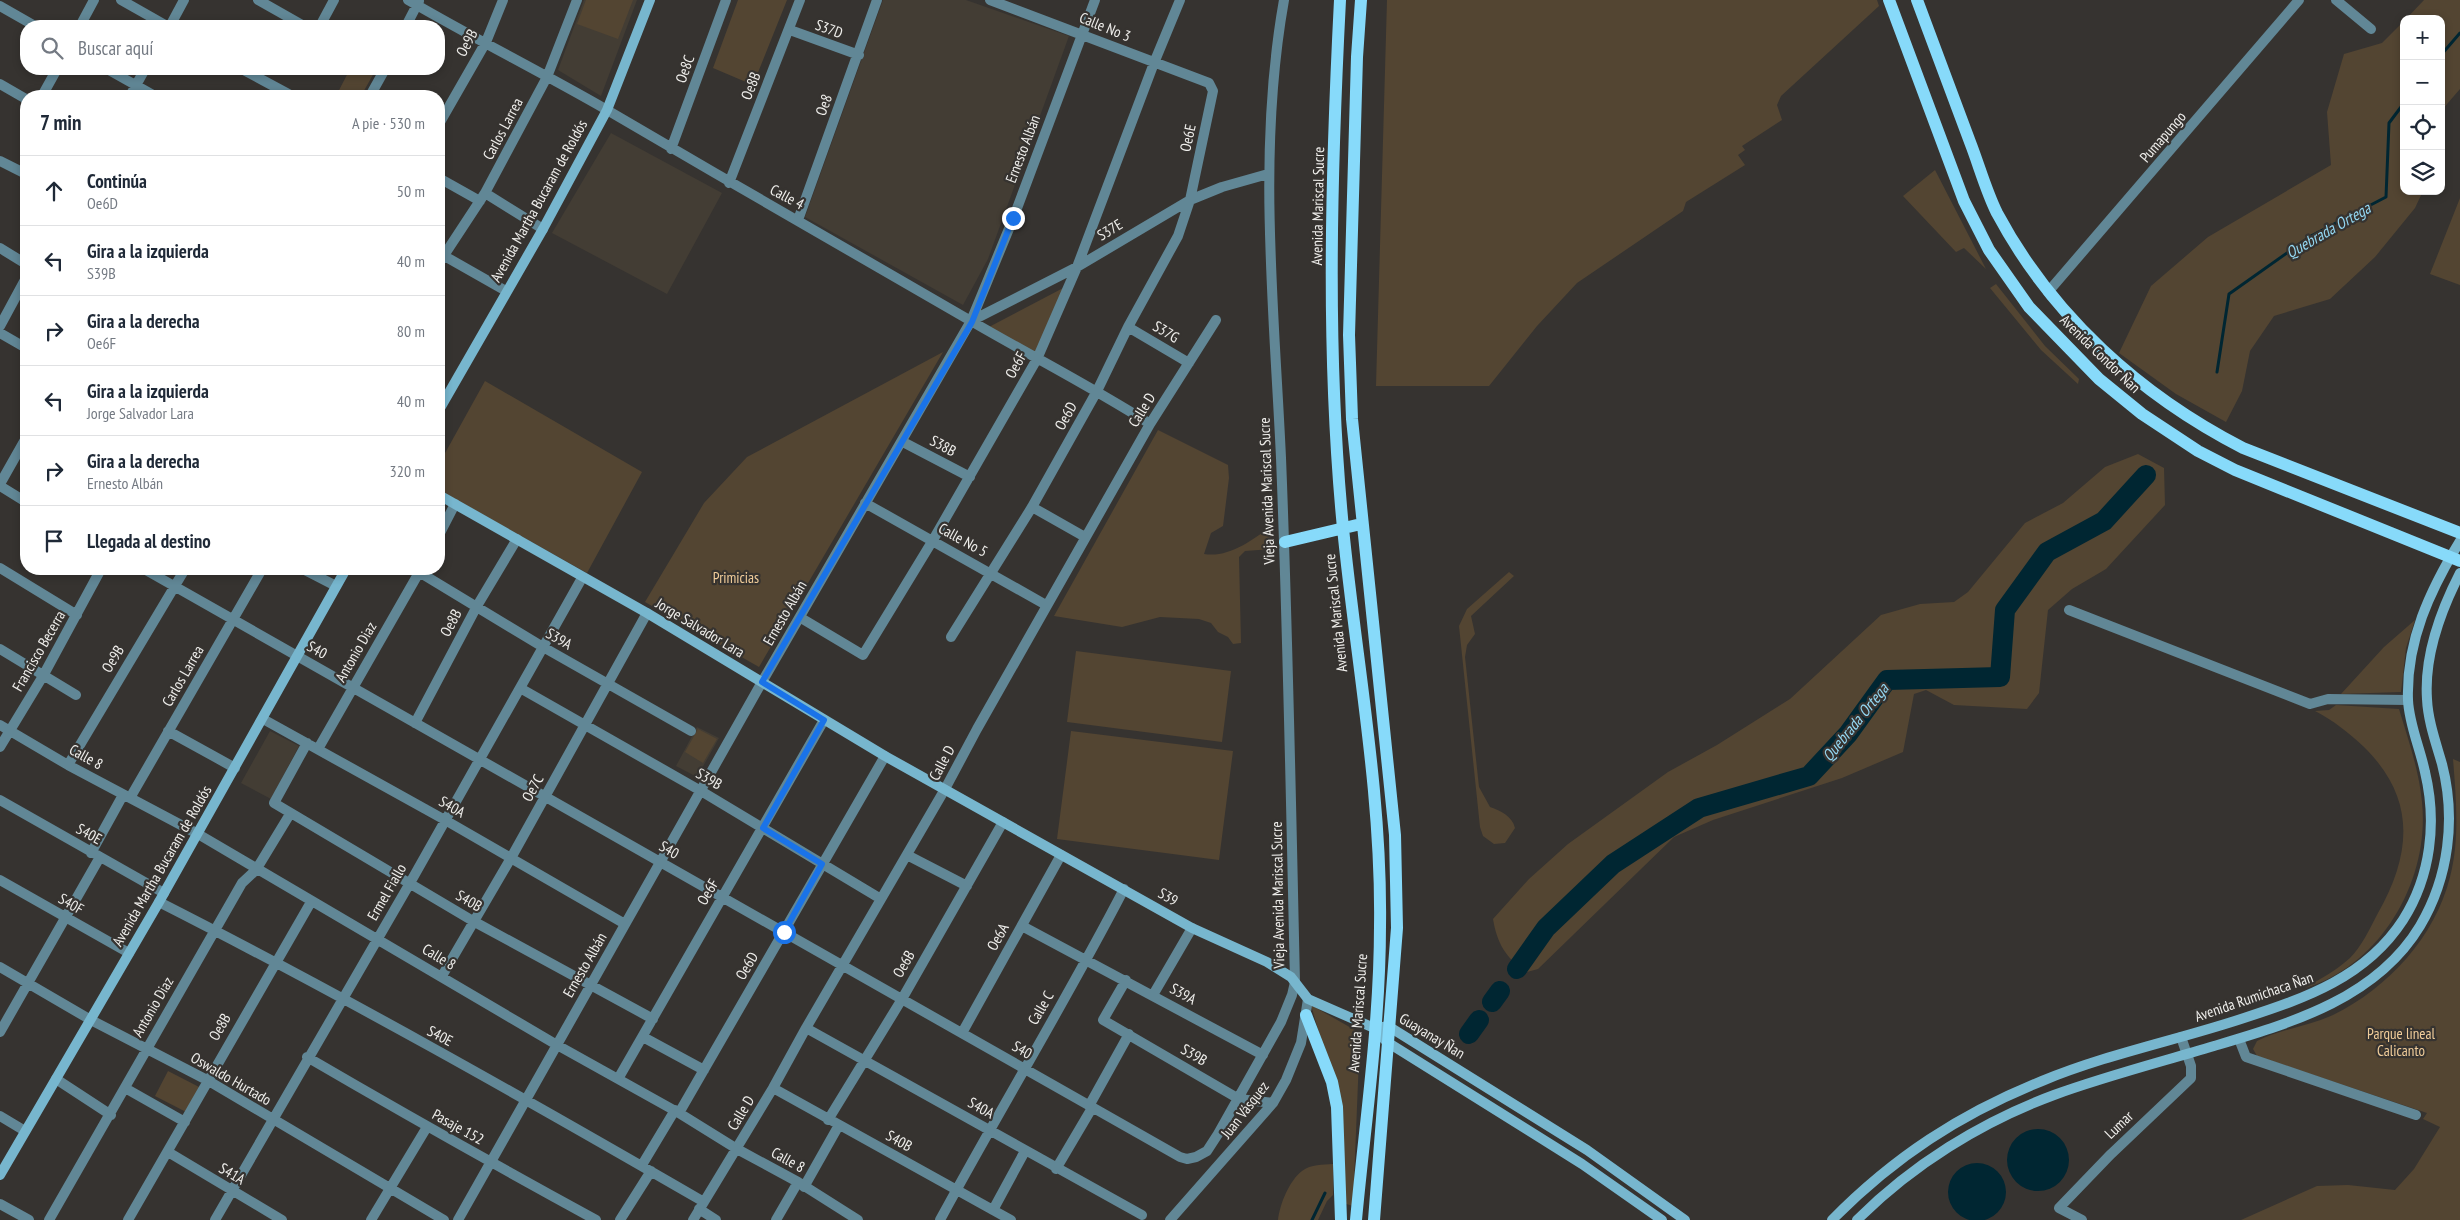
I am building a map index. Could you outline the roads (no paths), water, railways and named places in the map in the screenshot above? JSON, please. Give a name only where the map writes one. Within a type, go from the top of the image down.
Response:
[{"type":"main road","name":"Avenida Martha Bucaram de Roldós","points":[[445,398],[543,229],[607,110],[650,0]]},
{"type":"main road","name":"Avenida Mariscal Sucre","points":[[1340,0],[1332,332],[1334,422],[1343,529],[1378,836],[1380,928],[1374,1028],[1357,1216]]},
{"type":"main road","name":"Avenida Mariscal Sucre","points":[[1361,0],[1357,57],[1349,336],[1352,419],[1396,868],[1397,928],[1374,1216]]},
{"type":"main road","name":"Avenida Condor Ñan","points":[[1889,0],[1964,201],[1989,250],[2029,307],[2099,379],[2142,414],[2198,451],[2235,470],[2455,559]]},
{"type":"main road","name":"Avenida Condor Ñan","points":[[1917,0],[1996,211],[2030,268],[2048,292],[2117,364],[2157,397],[2210,431],[2243,448],[2460,533]]},
{"type":"main road","name":"Jorge Salvador Lara","points":[[445,498],[582,578],[647,613],[824,720],[945,790]]},
{"type":"main road","points":[[1284,542],[1361,524]]},
{"type":"main road","name":"Avenida Rumichaca Ñan","points":[[1832,1220],[1884,1172],[1931,1136],[1996,1100],[2045,1079],[2182,1037],[2315,993],[2353,971],[2380,948],[2403,919],[2420,886],[2425,868],[2431,829],[2429,791],[2408,700],[2410,664],[2419,623],[2436,580],[2455,559],[2460,541]]},
{"type":"main road","points":[[1858,1220],[1896,1186],[1941,1151],[2004,1116],[2051,1096],[2239,1039],[2322,1009],[2364,986],[2406,946],[2419,928],[2436,892],[2448,844],[2449,808],[2442,765],[2428,711],[2426,686],[2436,628],[2460,573]]},
{"type":"main road","name":"Avenida Martha Bucaram de Roldós","points":[[0,1175],[92,1020],[342,575]]},
{"type":"main road","points":[[1358,660],[1376,659]]},
{"type":"main road","name":"S39","points":[[945,790],[1192,928],[1267,962],[1295,982],[1308,999],[1374,1028]]},
{"type":"main road","points":[[2425,868],[2442,872]]},
{"type":"main road","points":[[1306,1015],[1332,1082],[1337,1107],[1341,1220]]},
{"type":"main road","name":"Guayanay Ñan","points":[[1374,1028],[1388,1026],[1587,1150],[1685,1220]]},
{"type":"main road","name":"Guayanay Ñan","points":[[1374,1028],[1387,1042],[1582,1164],[1662,1220]]},
{"type":"street","points":[[83,20],[94,0]]},
{"type":"street","points":[[120,0],[157,20]]},
{"type":"street","points":[[172,20],[184,0]]},
{"type":"street","points":[[258,0],[293,20]]},
{"type":"street","points":[[323,20],[334,0]]},
{"type":"street","name":"Oe9B","points":[[445,114],[486,42],[503,0]]},
{"type":"street","name":"Carlos Larrea","points":[[445,250],[483,197],[547,77],[577,0]]},
{"type":"street","name":"Oe8C","points":[[671,149],[726,0]]},
{"type":"street","name":"Oe8B","points":[[729,183],[790,30],[800,0]]},
{"type":"street","name":"Oe8","points":[[798,220],[859,55],[877,0]]},
{"type":"street","name":"Calle No 3","points":[[990,0],[1209,83]]},
{"type":"street","name":"Ernesto Albán","points":[[458,1220],[762,682],[801,618],[864,503],[903,442],[972,322],[1095,0]]},
{"type":"street","name":"Oe6F","points":[[801,618],[863,656],[970,477],[1037,359],[1077,267],[1154,63],[1180,0]]},
{"type":"street","name":"Vieja Avenida Mariscal Sucre","points":[[1284,0],[1273,73],[1268,174],[1284,542],[1295,982]]},
{"type":"street","name":"Pumapungo","points":[[2048,292],[2299,0]]},
{"type":"street","points":[[2336,0],[2371,29]]},
{"type":"street","points":[[408,20],[414,2]]},
{"type":"street","name":"Calle 4","points":[[414,2],[607,110],[729,183],[798,220],[972,322],[1097,391],[1150,424]]},
{"type":"street","points":[[0,6],[24,20]]},
{"type":"street","name":"S37D","points":[[790,30],[859,55]]},
{"type":"street","points":[[45,90],[54,75]]},
{"type":"street","points":[[117,75],[144,90]]},
{"type":"street","points":[[134,90],[142,75]]},
{"type":"street","points":[[252,75],[277,90]]},
{"type":"street","points":[[373,90],[380,75]]},
{"type":"street","name":"Oe6E","points":[[1190,200],[1213,91],[1209,83]]},
{"type":"street","points":[[0,84],[20,95]]},
{"type":"street","points":[[0,161],[20,171]]},
{"type":"street","name":"S37E","points":[[972,322],[1077,267],[1190,200],[1222,187],[1268,174]]},
{"type":"street","points":[[445,181],[483,197],[543,229]]},
{"type":"street","name":"Oe6D","points":[[951,637],[1032,507],[1097,391],[1128,328],[1178,236],[1190,200]]},
{"type":"street","points":[[0,248],[20,260]]},
{"type":"street","points":[[445,260],[506,291]]},
{"type":"street","points":[[0,326],[20,289]]},
{"type":"street","name":"Calle D","points":[[693,1220],[773,1088],[842,965],[945,790],[1046,605],[1150,424],[1216,320]]},
{"type":"street","name":"S37G","points":[[1128,328],[1189,363]]},
{"type":"street","points":[[0,333],[20,345]]},
{"type":"street","name":"S38B","points":[[903,442],[970,477]]},
{"type":"street","points":[[20,449],[0,485],[20,498]]},
{"type":"street","name":"Calle No 5","points":[[864,503],[992,573],[1046,605]]},
{"type":"street","points":[[445,523],[455,504]]},
{"type":"street","points":[[1032,507],[1085,537]]},
{"type":"street","name":"Oe8B","points":[[415,723],[477,606],[517,540]]},
{"type":"street","points":[[0,568],[77,615]]},
{"type":"street","name":"Francisco Becerra","points":[[0,746],[5,728],[43,676],[98,575]]},
{"type":"street","name":"S40","points":[[155,575],[1180,1157]]},
{"type":"street","name":"Oe9B","points":[[68,765],[181,575]]},
{"type":"street","name":"Carlos Larrea","points":[[0,1032],[65,919],[127,796],[168,731],[259,575]]},
{"type":"street","points":[[315,575],[336,586]]},
{"type":"street","name":"Antonio Diaz","points":[[318,749],[415,575]]},
{"type":"street","name":"S39A","points":[[426,575],[543,647],[690,732]]},
{"type":"street","name":"Ermel Fiallo","points":[[215,1220],[307,1057],[410,883],[582,578]]},
{"type":"street","points":[[2069,610],[2310,704],[2328,699],[2408,700]]},
{"type":"street","name":"Oe7C","points":[[442,976],[511,858],[647,613]]},
{"type":"street","points":[[0,650],[76,695]]},
{"type":"street","name":"S39B","points":[[520,688],[701,791],[881,899]]},
{"type":"street","name":"S40A","points":[[263,719],[445,820],[625,924]]},
{"type":"street","name":"Oe6F","points":[[618,1079],[824,720]]},
{"type":"street","name":"Calle 8","points":[[5,728],[68,765],[198,834],[310,902],[378,938],[557,1045],[677,1111],[736,1149],[801,1185],[847,1217],[858,1220]]},
{"type":"street","points":[[168,731],[235,768]]},
{"type":"street","name":"S40B","points":[[307,743],[274,803],[473,921],[589,986],[653,1019]]},
{"type":"street","name":"Oe6D","points":[[620,1220],[677,1111],[704,1070],[885,756]]},
{"type":"street","name":"S40E","points":[[0,800],[164,893]]},
{"type":"street","name":"Antonio Diaz","points":[[49,1220],[111,1115],[146,1049],[242,883],[256,870],[290,814]]},
{"type":"street","name":"Oe6B","points":[[828,1120],[902,999],[1003,822]]},
{"type":"street","points":[[907,855],[966,886]]},
{"type":"street","name":"Oe6A","points":[[962,1033],[1061,855]]},
{"type":"street","name":"S40F","points":[[0,880],[65,919],[129,953]]},
{"type":"street","name":"Calle C","points":[[940,1220],[991,1131],[1024,1068],[1087,960],[1124,889]]},
{"type":"street","name":"S40E","points":[[159,902],[276,961],[527,1099],[646,1168],[701,1206],[716,1220]]},
{"type":"street","name":"Oe8B","points":[[128,1220],[310,902]]},
{"type":"street","name":"S39A","points":[[1022,926],[1263,1055]]},
{"type":"street","points":[[1152,994],[1192,928]]},
{"type":"street","name":"Oswaldo Hurtado","points":[[0,967],[92,1020],[207,1080],[444,1220]]},
{"type":"street","name":"S39B","points":[[1126,980],[1104,1020],[1239,1099],[1273,1103]]},
{"type":"street","name":"Juan Vásquez","points":[[1180,1157],[1187,1159],[1196,1157],[1207,1151],[1239,1099],[1281,1022],[1292,996],[1295,982]]},
{"type":"street","name":"Juan Vásquez","points":[[1170,1220],[1273,1103],[1286,1080],[1301,1043],[1308,999]]},
{"type":"street","name":"S40A","points":[[806,1028],[1056,1169],[1142,1215]]},
{"type":"street","points":[[1056,1169],[1129,1034]]},
{"type":"street","points":[[642,1037],[704,1070]]},
{"type":"street","name":"Lumar","points":[[2082,1220],[2056,1211],[2111,1154],[2191,1078],[2192,1071],[2182,1037]]},
{"type":"street","points":[[2239,1039],[2246,1057],[2416,1115]]},
{"type":"street","name":"Pasaje 152","points":[[307,1057],[427,1127],[449,1137],[491,1163],[596,1220]]},
{"type":"street","points":[[56,1079],[111,1115]]},
{"type":"street","points":[[124,1088],[185,1122]]},
{"type":"street","name":"S40B","points":[[773,1088],[1011,1220]]},
{"type":"street","points":[[0,1116],[25,1131]]},
{"type":"street","points":[[776,1220],[839,1125]]},
{"type":"street","points":[[371,1220],[427,1127]]},
{"type":"street","points":[[993,1210],[1026,1151]]},
{"type":"street","name":"S41A","points":[[168,1152],[282,1220]]},
{"type":"street","points":[[0,1204],[29,1220]]},
{"type":"water","points":[[2038,1129],[2050,1131],[2060,1138],[2067,1148],[2069,1160],[2067,1172],[2060,1182],[2050,1189],[2038,1191],[2026,1189],[2016,1182],[2009,1172],[2007,1160],[2009,1148],[2016,1138],[2026,1131]]},
{"type":"water","points":[[1971,1163],[1983,1163],[1998,1171],[2006,1186],[2006,1198],[1998,1213],[1983,1221],[1971,1221],[1956,1213],[1948,1198],[1948,1186],[1956,1171]]},
{"type":"waterway","name":"Quebrada Ortega","points":[[2445,50],[2460,33]]},
{"type":"waterway","name":"Quebrada Ortega","points":[[2217,372],[2229,294],[2311,236],[2386,197],[2389,123],[2402,105]]},
{"type":"waterway","name":"Quebrada Ortega","points":[[1517,969],[1546,928],[1613,864],[1699,808],[1809,776],[1848,734],[1887,680],[2000,677],[2005,610],[2047,552],[2104,521],[2146,475]]},
{"type":"waterway","name":"Quebrada Ortega","points":[[1492,1002],[1500,991]]},
{"type":"waterway","name":"Quebrada Ortega","points":[[1469,1034],[1479,1020]]},
{"type":"waterway","name":"Quebrada Ortega","points":[[1312,1220],[1325,1193]]},
{"type":"park label","name":"Primicias","points":[[736,578]]},
{"type":"park label","name":"Parque lineal Calicanto","points":[[2401,1042]]}]
